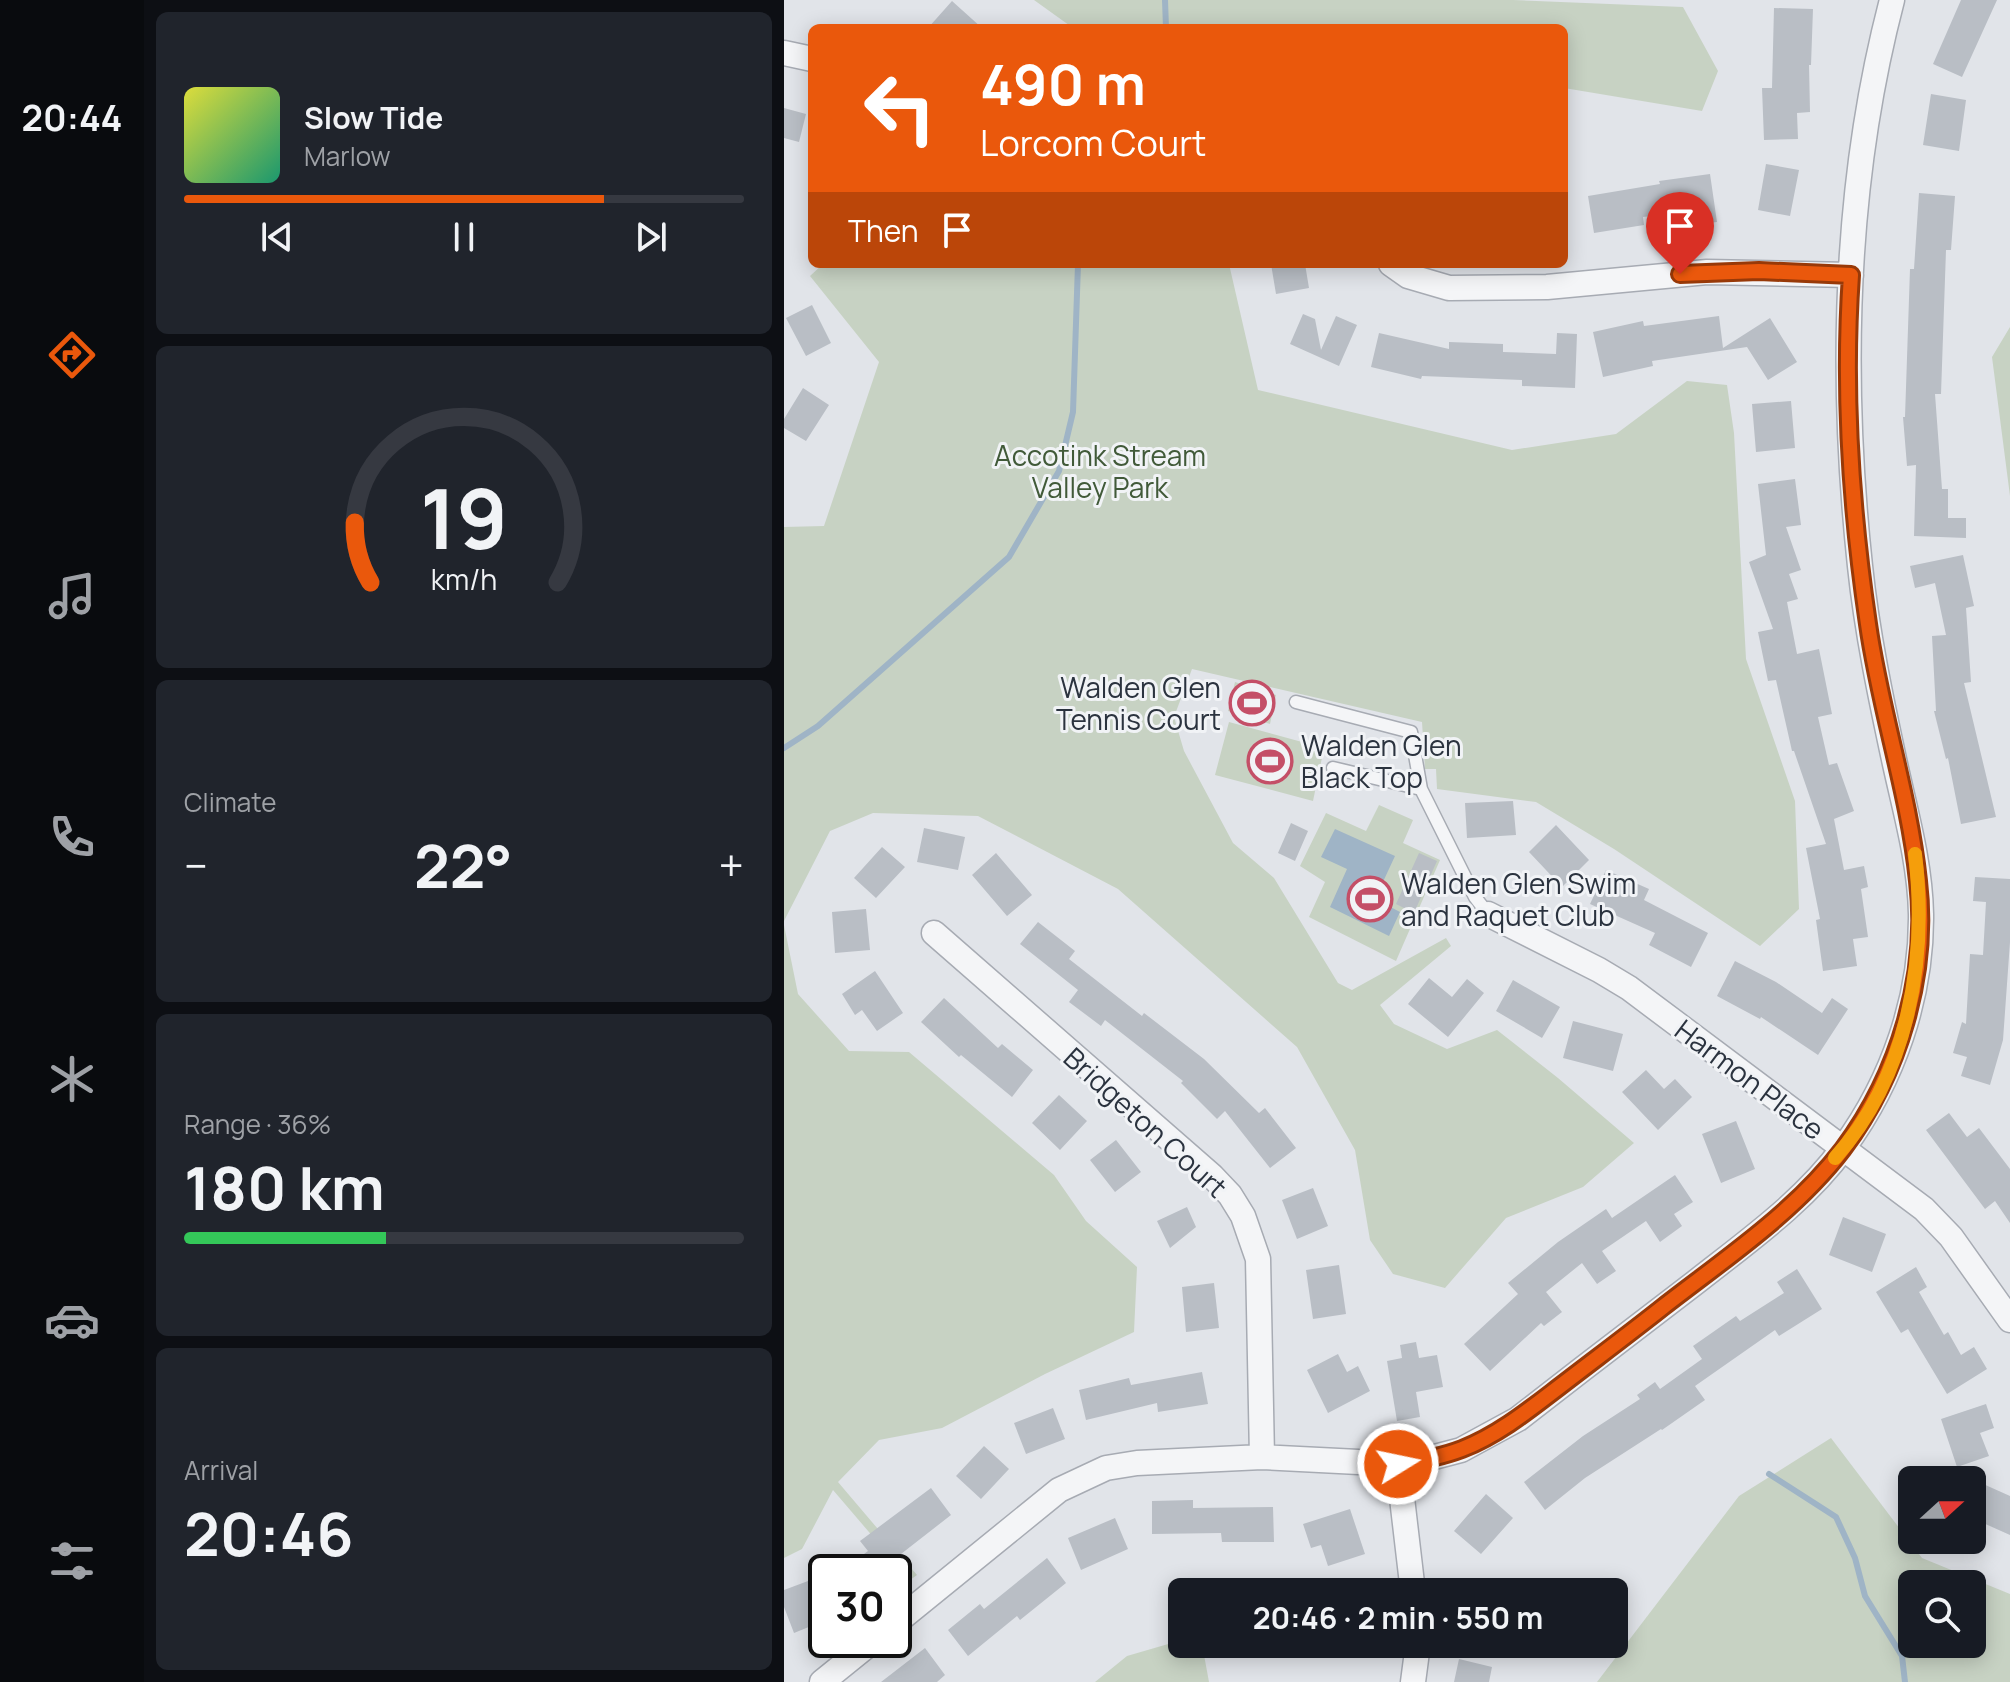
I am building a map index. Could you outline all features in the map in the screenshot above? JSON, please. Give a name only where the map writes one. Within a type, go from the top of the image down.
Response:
[{"type":"street","points":[[912,1609],[1059,1490],[1090,1474],[1137,1463],[1262,1457],[1398,1464],[1461,1450],[1518,1419],[1767,1227],[1812,1184],[1843,1148],[1870,1107],[1900,1041],[1916,974],[1921,915],[1914,846],[1883,707],[1860,567],[1850,443],[1851,275],[1864,140],[1878,55],[1892,0]]},
{"type":"street","points":[[784,53],[808,58]]},
{"type":"street","points":[[1397,268],[1408,276],[1449,288],[1547,287],[1707,272],[1851,275]]},
{"type":"street","name":"Harmon Place","points":[[1488,914],[1629,988],[1940,1223],[2010,1320]]},
{"type":"street","name":"Bridgeton Court","points":[[934,933],[1212,1176],[1243,1216],[1252,1235],[1260,1274],[1262,1457]]},
{"type":"street","points":[[1398,1464],[1411,1578]]},
{"type":"street","points":[[822,1682],[852,1658]]},
{"type":"street","points":[[1413,1682],[1416,1658]]},
{"type":"lane","points":[[1296,702],[1411,732],[1421,789],[1475,897],[1488,914]]},
{"type":"lane","points":[[1333,768],[1421,789]]},
{"type":"green space","points":[[1034,0],[1513,0],[1683,7],[1718,71],[1702,111],[1568,89],[1568,24],[1067,24]]},
{"type":"green space","name":"Accotink Stream Valley Park","points":[[819,268],[1230,268],[1258,390],[1512,450],[1616,434],[1687,381],[1727,385],[1734,433],[1746,659],[1795,801],[1799,909],[1760,946],[1614,849],[1536,802],[1437,789],[1436,769],[1425,769],[1422,722],[1192,669],[1174,717],[1184,751],[1233,843],[1274,878],[1338,983],[1352,990],[1446,938],[1451,946],[1380,1005],[1394,1024],[1447,1049],[1497,1030],[1634,1143],[1583,1187],[1506,1218],[1445,1288],[1393,1274],[1370,1240],[1355,1150],[1297,1047],[1118,889],[978,816],[873,813],[830,831],[784,921],[784,527],[824,526],[879,362],[810,276]]},
{"type":"green space","points":[[2010,327],[2010,496],[1992,357]]},
{"type":"green space","name":"Walden Glen Tennis Court","points":[[1235,682],[1276,695],[1270,724],[1228,711]]},
{"type":"green space","name":"Walden Glen Black Top","points":[[1229,722],[1324,748],[1313,801],[1215,775]]},
{"type":"green space","name":"Walden Glen Swim and Raquet Club","points":[[1379,805],[1413,820],[1403,843],[1440,860],[1396,961],[1309,917],[1325,882],[1300,866],[1326,813],[1366,831]]},
{"type":"green space","points":[[784,925],[798,994],[849,1051],[909,1052],[1054,1175],[1086,1221],[1137,1267],[1134,1332],[942,1428],[879,1440],[838,1482],[899,1554],[888,1554],[833,1490],[802,1549],[784,1558]]},
{"type":"green space","points":[[1831,1438],[1898,1526],[1898,1554],[1919,1554],[1951,1570],[1898,1570],[1898,1658],[1986,1658],[1986,1584],[2010,1594],[2010,1682],[1597,1682],[1615,1658],[1628,1658],[1628,1641],[1739,1496]]},
{"type":"green space","points":[[1168,1644],[1168,1658],[1205,1658],[1209,1682],[1095,1682],[1127,1656]]},
{"type":"water","points":[[1335,829],[1395,856],[1375,899],[1400,912],[1389,936],[1330,907],[1347,869],[1321,857]]},
{"type":"building","points":[[1961,0],[1997,0],[1962,77],[1933,64]]},
{"type":"building","points":[[952,1],[978,24],[932,24]]},
{"type":"building","points":[[1774,8],[1813,9],[1810,112],[1797,113],[1798,139],[1764,140],[1762,88],[1772,88]]},
{"type":"building","points":[[1931,94],[1966,100],[1959,151],[1923,145]]},
{"type":"building","points":[[784,108],[806,114],[799,142],[784,138]]},
{"type":"building","points":[[1766,164],[1799,170],[1790,216],[1758,210]]},
{"type":"building","points":[[1710,174],[1717,222],[1692,225],[1690,211],[1643,217],[1644,225],[1594,233],[1588,196]]},
{"type":"building","points":[[1919,193],[1955,196],[1951,250],[1946,250],[1941,394],[1935,394],[1942,489],[1948,489],[1948,518],[1966,518],[1966,538],[1914,536],[1916,465],[1907,466],[1903,417],[1910,269],[1914,269]]},
{"type":"building","points":[[1272,268],[1306,268],[1309,288],[1276,294]]},
{"type":"building","points":[[812,305],[831,343],[806,356],[786,318]]},
{"type":"building","points":[[1303,314],[1315,319],[1321,350],[1336,316],[1357,325],[1339,366],[1290,344]]},
{"type":"building","points":[[1719,316],[1723,348],[1770,318],[1797,362],[1768,380],[1747,347],[1652,361],[1653,366],[1603,377],[1593,332],[1643,321],[1644,326]]},
{"type":"building","points":[[1379,333],[1449,349],[1449,342],[1503,344],[1503,352],[1556,354],[1557,333],[1577,334],[1575,388],[1522,386],[1522,380],[1422,376],[1421,379],[1371,367]]},
{"type":"building","points":[[803,388],[829,405],[806,441],[784,428],[784,419]]},
{"type":"building","points":[[1791,401],[1795,448],[1756,452],[1752,404]]},
{"type":"building","points":[[1795,479],[1801,525],[1786,527],[1801,570],[1789,574],[1798,599],[1787,602],[1797,654],[1819,649],[1832,714],[1818,717],[1829,765],[1837,763],[1854,811],[1834,819],[1844,870],[1864,866],[1868,887],[1861,889],[1868,937],[1853,939],[1857,966],[1823,971],[1816,920],[1820,919],[1806,848],[1826,844],[1792,751],[1776,680],[1768,681],[1758,632],[1773,629],[1749,562],[1766,555],[1758,484]]},
{"type":"building","points":[[1963,555],[1974,606],[1966,608],[1971,682],[1964,683],[1996,817],[1961,824],[1948,758],[1934,711],[1932,636],[1946,635],[1935,583],[1915,588],[1910,566]]},
{"type":"building","points":[[1513,801],[1516,835],[1467,838],[1465,803]]},
{"type":"building","points":[[1291,823],[1308,831],[1295,861],[1278,853]]},
{"type":"building","points":[[1556,825],[1589,860],[1562,887],[1529,852]]},
{"type":"building","points":[[924,828],[965,837],[958,870],[917,862]]},
{"type":"building","points":[[882,847],[905,867],[876,898],[854,878]]},
{"type":"building","points":[[996,853],[1032,895],[1007,916],[972,875]]},
{"type":"building","points":[[1419,853],[1437,861],[1414,913],[1396,904]]},
{"type":"building","points":[[1606,870],[1649,889],[1644,900],[1708,933],[1691,967],[1649,945],[1655,933],[1590,904]]},
{"type":"building","points":[[1975,877],[2010,879],[2010,942],[2003,1040],[1990,1085],[1961,1076],[1967,1057],[1953,1053],[1962,1022],[1966,1024],[1970,954],[1983,955],[1986,902],[1973,901]]},
{"type":"building","points":[[866,909],[870,950],[835,953],[832,912]]},
{"type":"building","points":[[1038,922],[1075,951],[1069,959],[1204,1059],[1259,1113],[1265,1108],[1296,1148],[1270,1168],[1225,1111],[1217,1119],[1181,1083],[1183,1081],[1105,1020],[1101,1026],[1069,1002],[1078,990],[1020,944]]},
{"type":"building","points":[[1735,961],[1776,982],[1822,1013],[1832,998],[1848,1009],[1818,1055],[1761,1017],[1717,996]]},
{"type":"building","points":[[875,971],[903,1013],[877,1031],[862,1010],[855,1015],[842,994]]},
{"type":"building","points":[[1429,978],[1452,997],[1467,979],[1484,993],[1448,1037],[1408,1004]]},
{"type":"building","points":[[1513,980],[1560,1007],[1542,1038],[1496,1011]]},
{"type":"building","points":[[944,998],[998,1048],[1002,1044],[1033,1070],[1012,1097],[961,1055],[959,1057],[921,1022]]},
{"type":"building","points":[[1573,1021],[1623,1034],[1613,1071],[1563,1058]]},
{"type":"building","points":[[1646,1070],[1664,1089],[1675,1079],[1692,1097],[1658,1130],[1622,1092]]},
{"type":"building","points":[[1059,1095],[1087,1121],[1060,1150],[1032,1123]]},
{"type":"building","points":[[1949,1113],[1967,1137],[1979,1128],[2010,1169],[2010,1223],[1995,1201],[1985,1209],[1926,1130]]},
{"type":"building","points":[[1736,1121],[1755,1169],[1721,1183],[1702,1134]]},
{"type":"building","points":[[1116,1140],[1141,1172],[1115,1192],[1090,1160]]},
{"type":"building","points":[[1675,1175],[1693,1202],[1674,1214],[1682,1226],[1660,1242],[1646,1221],[1602,1251],[1616,1271],[1597,1284],[1582,1263],[1546,1292],[1562,1312],[1544,1326],[1541,1323],[1490,1371],[1464,1344],[1518,1294],[1508,1283],[1558,1242],[1606,1209],[1612,1218]]},
{"type":"building","points":[[1313,1188],[1328,1226],[1297,1239],[1282,1200]]},
{"type":"building","points":[[1187,1207],[1196,1227],[1170,1248],[1157,1221]]},
{"type":"building","points":[[1843,1217],[1886,1234],[1872,1272],[1829,1255]]},
{"type":"building","points":[[1339,1265],[1346,1314],[1313,1319],[1306,1270]]},
{"type":"building","points":[[1916,1267],[1927,1287],[1919,1292],[1944,1335],[1948,1332],[1961,1355],[1974,1347],[1987,1369],[1947,1394],[1908,1329],[1901,1333],[1876,1292]]},
{"type":"building","points":[[1797,1269],[1822,1309],[1779,1336],[1775,1330],[1695,1386],[1705,1400],[1585,1478],[1545,1510],[1524,1482],[1583,1436],[1640,1399],[1637,1395],[1655,1382],[1660,1389],[1702,1359],[1693,1346],[1736,1316],[1740,1321],[1784,1293],[1777,1282]]},
{"type":"building","points":[[1214,1283],[1219,1328],[1186,1332],[1182,1287]]},
{"type":"building","points":[[1416,1342],[1419,1358],[1437,1355],[1443,1387],[1416,1392],[1420,1417],[1397,1421],[1387,1361],[1402,1358],[1400,1345]]},
{"type":"building","points":[[1338,1354],[1347,1372],[1358,1366],[1370,1391],[1328,1413],[1307,1370]]},
{"type":"building","points":[[1202,1372],[1208,1404],[1158,1412],[1157,1403],[1086,1420],[1079,1390],[1129,1378],[1131,1385]]},
{"type":"building","points":[[1986,1404],[1994,1428],[1980,1433],[1989,1456],[1957,1466],[1941,1419]]},
{"type":"building","points":[[1053,1408],[1065,1439],[1026,1454],[1014,1423]]},
{"type":"building","points":[[984,1446],[1009,1469],[981,1499],[956,1476]]},
{"type":"building","points":[[1986,1485],[2010,1496],[2010,1535],[1986,1524]]},
{"type":"building","points":[[931,1488],[951,1515],[901,1554],[864,1554],[868,1551],[860,1541]]},
{"type":"building","points":[[1486,1494],[1513,1518],[1481,1554],[1454,1531]]},
{"type":"building","points":[[1193,1500],[1193,1508],[1273,1507],[1274,1542],[1222,1542],[1221,1533],[1152,1534],[1152,1501]]},
{"type":"building","points":[[1350,1509],[1365,1554],[1328,1566],[1321,1545],[1311,1548],[1303,1524]]},
{"type":"building","points":[[1115,1518],[1128,1549],[1081,1570],[1068,1538]]},
{"type":"building","points":[[1047,1558],[1066,1583],[1020,1620],[1017,1616],[968,1656],[948,1630],[980,1604],[984,1609]]},
{"type":"building","points":[[808,1581],[808,1627],[794,1633],[784,1607],[784,1590]]},
{"type":"building","points":[[925,1648],[945,1675],[937,1682],[881,1682]]},
{"type":"building","points":[[1459,1659],[1492,1667],[1489,1682],[1454,1682]]},
{"type":"waterway","points":[[1165,0],[1166,24]]},
{"type":"waterway","points":[[784,748],[818,726],[1009,557],[1059,471],[1073,412],[1078,268]]},
{"type":"waterway","points":[[1769,1474],[1836,1517],[1855,1558],[1865,1596],[1902,1656],[1905,1682]]},
{"type":"slow traffic","points":[[1835,1158],[1870,1107],[1887,1073],[1909,1008],[1920,944],[1921,915],[1915,854]]},
{"type":"place","name":"Walden Glen Tennis Court","points":[[1252,703]]},
{"type":"place","name":"Walden Glen Black Top","points":[[1270,761]]},
{"type":"place","name":"Walden Glen Swim and Raquet Club","points":[[1370,899]]},
{"type":"route","points":[[1398,1464],[1461,1450],[1518,1419],[1767,1227],[1812,1184],[1843,1148],[1870,1107],[1900,1041],[1909,1008],[1920,944],[1919,884],[1914,846],[1868,628],[1860,567],[1850,443],[1851,275],[1759,271],[1680,274]]}]
